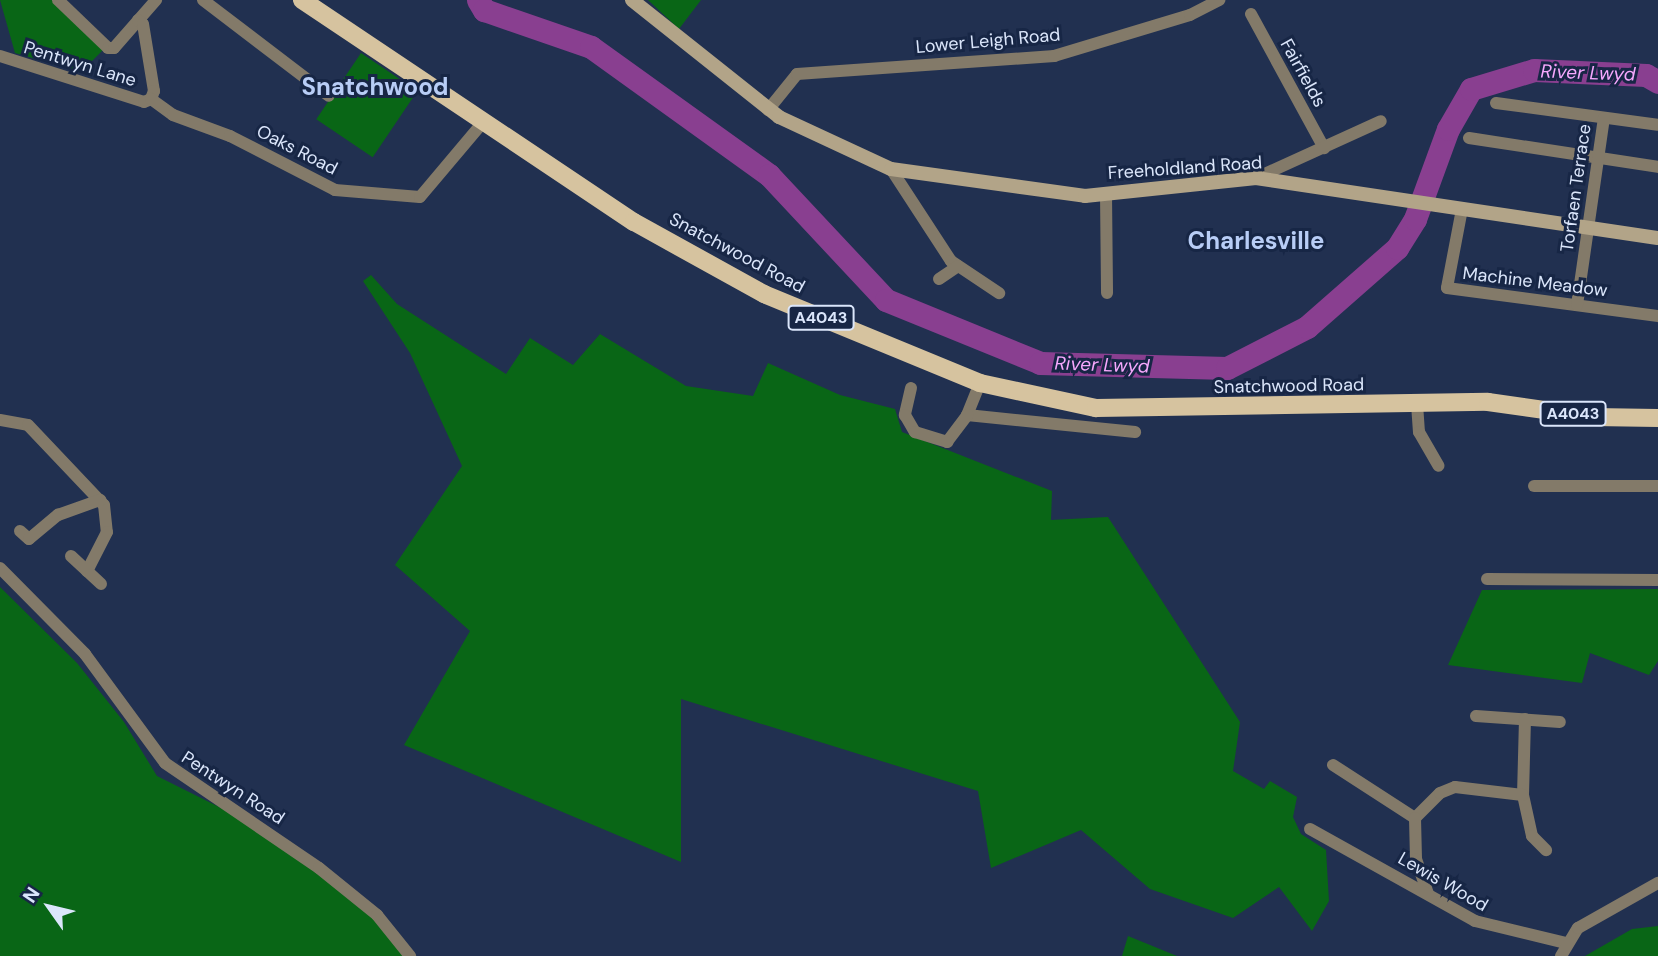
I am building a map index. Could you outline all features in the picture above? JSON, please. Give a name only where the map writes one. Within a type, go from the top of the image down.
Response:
[{"type":"main road","name":"Snatchwood Road","points":[[302,0],[634,222],[764,294],[980,383],[1096,408],[1417,404]]},
{"type":"main road","name":"Freeholdland Road","points":[[632,0],[768,110],[891,169],[968,183],[1106,194],[1256,178],[1658,238]]},
{"type":"main road","name":"A4043","points":[[1417,404],[1488,402],[1593,417],[1658,418]]},
{"type":"street","points":[[58,0],[108,48],[114,48],[156,0]]},
{"type":"street","points":[[202,0],[329,96]]},
{"type":"street","name":"Lower Leigh Road","points":[[768,110],[797,74],[1054,56],[1190,15],[1219,0]]},
{"type":"street","name":"Fairfields","points":[[1251,14],[1324,148]]},
{"type":"street","points":[[138,20],[150,64],[151,99]]},
{"type":"street","name":"Pentwyn Lane","points":[[0,57],[144,102],[151,99]]},
{"type":"street","name":"Oaks Road","points":[[151,99],[173,115],[230,136],[335,190],[420,197],[484,121]]},
{"type":"street","points":[[1496,103],[1658,125]]},
{"type":"street","name":"Torfaen Terrace","points":[[1577,305],[1604,118]]},
{"type":"street","points":[[1256,178],[1381,121]]},
{"type":"street","points":[[1469,138],[1658,167]]},
{"type":"street","points":[[891,169],[958,265],[999,293]]},
{"type":"street","points":[[1106,194],[1107,293]]},
{"type":"street","name":"Machine Meadow","points":[[1462,209],[1447,288],[1658,316]]},
{"type":"street","points":[[939,279],[958,265]]},
{"type":"street","points":[[911,388],[905,415],[915,432],[947,442],[967,415],[980,383]]},
{"type":"street","points":[[1417,404],[1419,432],[1439,466]]},
{"type":"street","points":[[967,415],[1135,432]]},
{"type":"street","points":[[0,420],[28,425],[100,500],[107,532],[87,570]]},
{"type":"street","points":[[1534,486],[1655,486]]},
{"type":"street","points":[[20,531],[29,539],[58,514],[100,500]]},
{"type":"street","points":[[71,555],[101,584]]},
{"type":"street","name":"Pentwyn Road","points":[[0,568],[85,654],[165,763],[319,868],[377,915],[410,956]]},
{"type":"street","points":[[1487,579],[1658,580]]},
{"type":"street","points":[[1476,716],[1560,722]]},
{"type":"street","points":[[1525,719],[1523,795],[1532,836],[1546,850]]},
{"type":"street","points":[[1333,765],[1416,818]]},
{"type":"street","points":[[1429,893],[1416,859],[1416,818],[1440,793],[1455,787],[1523,795]]},
{"type":"street","name":"Lewis Wood","points":[[1310,829],[1494,929],[1564,950]]},
{"type":"street","points":[[1564,950],[1578,928],[1658,883]]},
{"type":"green space","points":[[0,0],[53,0],[104,49],[81,72],[15,53]]},
{"type":"green space","points":[[648,0],[701,0],[679,29]]},
{"type":"green space","points":[[361,53],[417,91],[373,157],[316,119]]},
{"type":"green space","points":[[371,275],[397,304],[506,374],[530,338],[573,365],[600,334],[686,386],[753,396],[768,363],[840,395],[895,409],[902,432],[1052,491],[1051,520],[1108,517],[1240,722],[1233,771],[1264,789],[1270,781],[1297,797],[1293,817],[1301,834],[1326,850],[1329,901],[1312,931],[1279,887],[1233,918],[1150,889],[1081,830],[991,868],[978,791],[681,699],[681,862],[404,745],[470,631],[395,565],[462,466],[410,353],[363,281]]},
{"type":"green space","points":[[0,587],[77,663],[124,722],[157,776],[229,812],[315,871],[372,917],[405,956],[0,956]]},
{"type":"green space","points":[[1658,589],[1658,661],[1649,675],[1590,653],[1582,683],[1448,665],[1482,590]]},
{"type":"green space","points":[[1658,926],[1658,956],[1585,956],[1632,929]]},
{"type":"green space","points":[[1128,936],[1177,956],[1122,956]]},
{"type":"waterway","name":"River Lwyd","points":[[478,0],[484,10],[591,47],[769,175],[886,300],[1040,363],[1227,368],[1307,327],[1397,248],[1415,219],[1448,129],[1471,89],[1534,70],[1646,75],[1658,82]]},
{"type":"district","name":"Snatchwood","points":[[375,87]]},
{"type":"district","name":"Charlesville","points":[[1256,241]]}]
